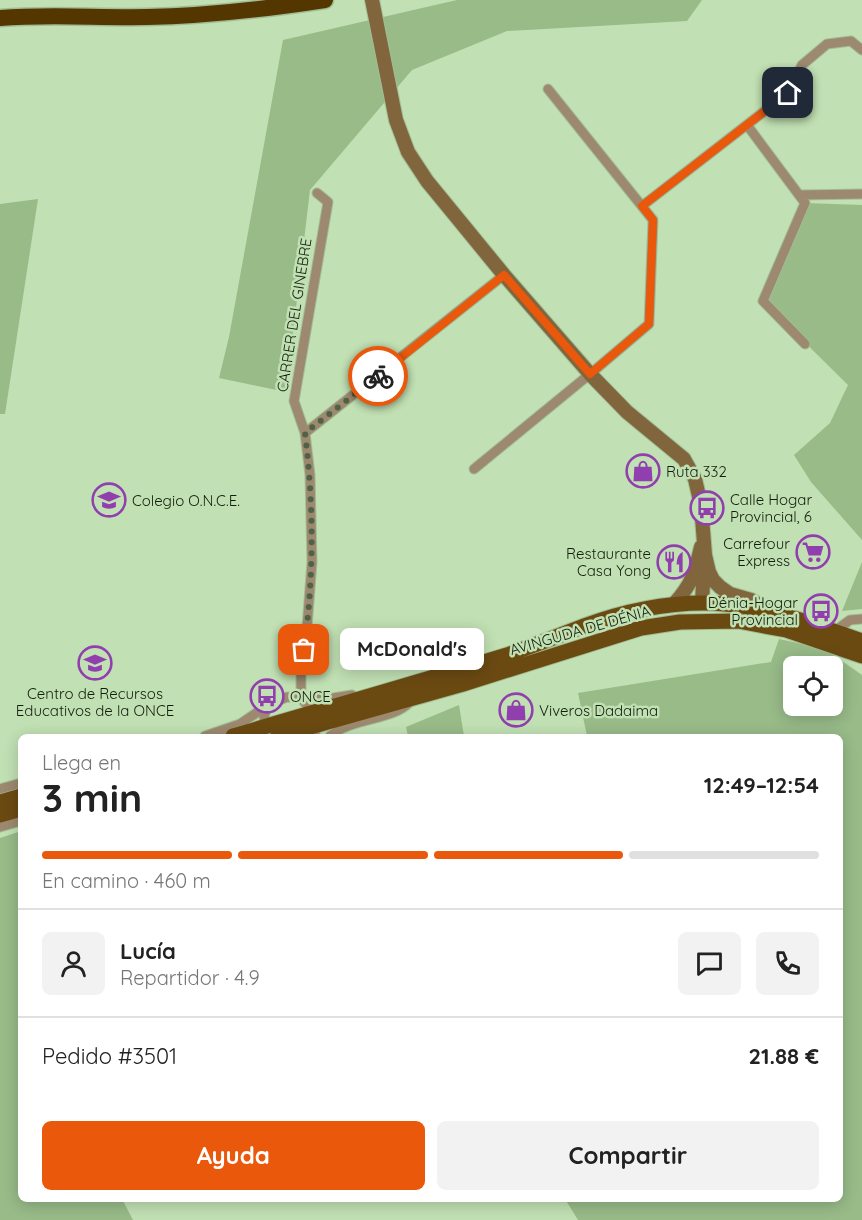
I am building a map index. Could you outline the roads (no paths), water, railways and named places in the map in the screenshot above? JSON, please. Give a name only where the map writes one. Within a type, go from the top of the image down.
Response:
[{"type":"highway","points":[[0,18],[196,15],[325,0]]},
{"type":"highway","points":[[0,13],[22,16]]},
{"type":"main road","points":[[372,0],[396,120],[408,152],[427,181],[504,275],[590,374],[627,412],[684,459],[695,479],[701,505],[705,555],[713,580],[730,594],[751,600],[771,612]]},
{"type":"main road","points":[[674,604],[691,582],[703,540]]},
{"type":"main road","points":[[604,640],[618,627],[690,612],[697,608],[702,603],[705,555]]},
{"type":"main road","name":"AVINGUDA DE DÉNIA","points":[[246,734],[314,725],[372,696],[536,645],[640,609],[674,604],[719,603],[771,612],[862,641]]},
{"type":"main road","name":"AVINGUDA DE DÉNIA","points":[[285,734],[414,698],[641,628],[680,622],[738,621],[786,630],[862,656]]},
{"type":"main road","points":[[0,802],[18,797]]},
{"type":"main road","points":[[0,815],[18,810]]},
{"type":"street","points":[[642,206],[788,93],[802,64],[826,44],[851,41],[862,50]]},
{"type":"street","points":[[474,469],[649,324],[653,220],[548,89]]},
{"type":"street","points":[[747,125],[806,203],[763,301],[805,344]]},
{"type":"street","name":"CARRER DEL GINEBRE","points":[[301,698],[301,670],[312,562],[310,475],[305,433],[294,401],[328,202],[317,193]]},
{"type":"street","points":[[799,195],[862,194]]},
{"type":"street","points":[[305,433],[504,275]]},
{"type":"street","points":[[835,631],[850,620],[862,619]]},
{"type":"street","name":"AVINGUDA DE DÉNIA","points":[[211,734],[240,724],[268,705],[287,697],[372,696]]},
{"type":"street","points":[[301,698],[306,704],[314,725]]},
{"type":"street","name":"AVINGUDA DE DÉNIA","points":[[333,734],[349,725],[398,711],[414,698]]},
{"type":"street","points":[[267,731],[264,717],[268,705]]},
{"type":"street","points":[[0,789],[18,784]]},
{"type":"street","points":[[0,827],[18,822]]},
{"type":"place","name":"Ruta 332","points":[[643,471]]},
{"type":"place","name":"Colegio O.N.C.E.","points":[[109,500]]},
{"type":"place","name":"Calle Hogar Provincial, 6","points":[[707,508]]},
{"type":"place","name":"Carrefour Express","points":[[813,552]]},
{"type":"place","name":"Restaurante Casa Yong","points":[[674,562]]},
{"type":"place","name":"Dénia-Hogar Provincial","points":[[821,611]]},
{"type":"place","name":"McDonald's","points":[[304,650]]},
{"type":"place","name":"Centro de Recursos Educativos de la ONCE","points":[[95,663]]},
{"type":"place","name":"ONCE","points":[[267,696]]},
{"type":"place","name":"Viveros Dadaima","points":[[516,710]]}]
